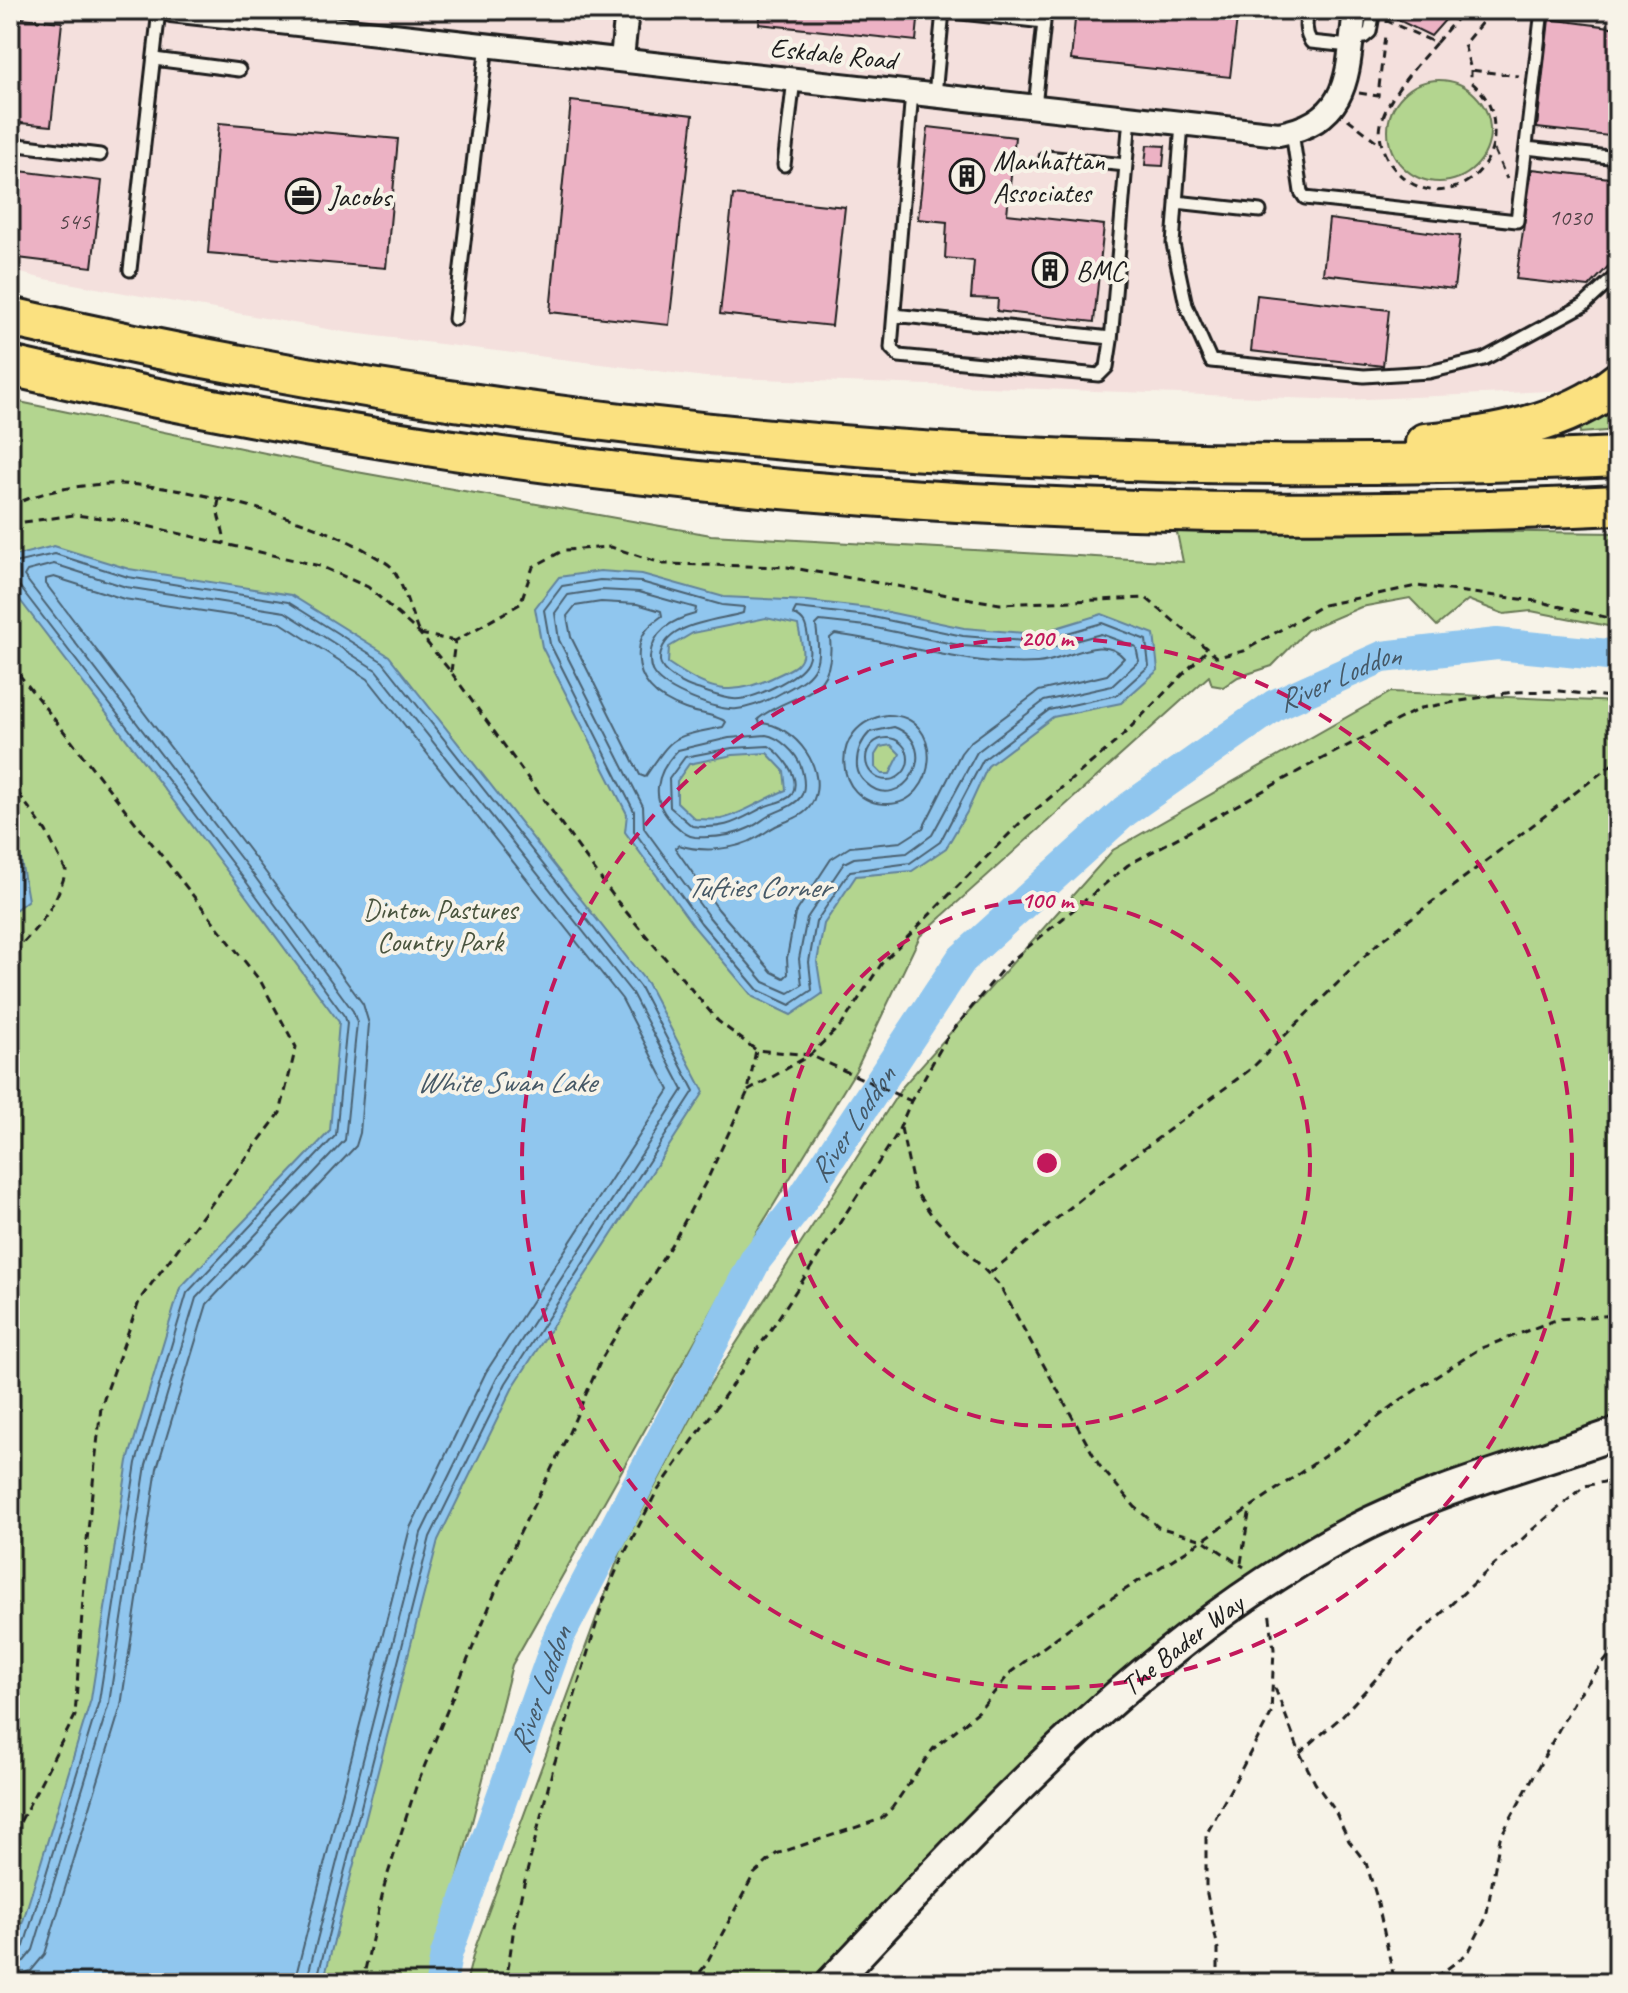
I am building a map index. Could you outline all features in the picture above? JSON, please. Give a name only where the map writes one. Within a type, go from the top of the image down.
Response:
[{"type":"highway","points":[[10,317],[299,376],[537,413],[812,443],[1094,460],[1334,466],[1618,457]]},
{"type":"highway","points":[[10,366],[258,416],[454,449],[776,488],[1029,506],[1149,510],[1340,512],[1617,505]]},
{"type":"highway","points":[[1094,460],[1453,440],[1540,421],[1572,409],[1618,382]]},
{"type":"street","name":"Eskdale Road","points":[[173,10],[1279,134],[1292,132]]},
{"type":"street","points":[[622,59],[627,10]]},
{"type":"street","points":[[1292,132],[1321,118],[1342,95],[1355,10]]},
{"type":"street","name":"The Bader Way","points":[[831,1983],[1005,1800],[1147,1672],[1259,1585],[1354,1530],[1459,1486],[1618,1433]]},
{"type":"lane","points":[[130,270],[159,10]]},
{"type":"lane","points":[[1308,10],[1305,25],[1311,42],[1350,43],[1370,32],[1374,10]]},
{"type":"lane","points":[[1292,132],[1301,192],[1305,198],[1517,221],[1542,10]]},
{"type":"lane","points":[[935,95],[943,11],[1044,22],[1035,107]]},
{"type":"lane","points":[[455,319],[487,44]]},
{"type":"lane","points":[[154,59],[239,70]]},
{"type":"lane","points":[[784,165],[794,79]]},
{"type":"lane","points":[[912,92],[891,348],[899,356],[1099,375],[1107,367],[1130,117]]},
{"type":"lane","points":[[1182,123],[1173,244],[1186,305],[1211,361],[1364,376],[1429,372],[1484,359],[1584,305],[1618,274]]},
{"type":"lane","points":[[10,144],[100,155]]},
{"type":"lane","points":[[1526,148],[1618,158]]},
{"type":"lane","points":[[1046,157],[1126,165]]},
{"type":"lane","points":[[1176,202],[1260,211]]},
{"type":"lane","points":[[894,315],[1111,338]]},
{"type":"path","points":[[1464,10],[1387,108],[1380,126],[1381,145],[1388,162],[1401,176],[1420,186],[1443,191],[1467,182],[1482,169],[1494,150],[1495,119],[1485,93],[1471,82],[1464,44],[1484,20],[1484,10]]},
{"type":"path","points":[[1360,94],[1378,96],[1387,21],[1436,43]]},
{"type":"path","points":[[1471,70],[1534,78]]},
{"type":"path","points":[[1354,123],[1381,145]]},
{"type":"path","points":[[10,507],[52,491],[109,484],[166,489],[219,500],[351,540],[392,567],[420,634]]},
{"type":"path","points":[[219,500],[216,510],[224,530],[224,544]]},
{"type":"path","points":[[10,524],[74,515],[121,520],[320,566],[368,587],[420,634],[451,672],[617,901],[718,1021],[756,1050],[810,1055],[911,1101]]},
{"type":"path","points":[[420,634],[455,641],[520,604],[533,567],[564,550],[611,547],[664,564],[787,567],[1000,604],[1146,598],[1217,657],[1244,651],[1323,605],[1417,586],[1536,601],[1618,620]]},
{"type":"path","points":[[451,672],[455,641]]},
{"type":"path","points":[[748,1091],[810,1055],[843,1023],[882,963],[977,866],[1020,823],[1117,741],[1207,650]]},
{"type":"path","points":[[10,663],[261,982],[296,1047],[280,1113],[140,1299],[101,1407],[87,1540],[75,1716],[18,1826],[10,1853]]},
{"type":"path","points":[[506,1983],[515,1920],[553,1768],[603,1602],[620,1562],[656,1493],[770,1331],[901,1128],[911,1101],[946,1039],[1005,966],[1128,865],[1421,708],[1512,692],[1559,691],[1618,698]]},
{"type":"path","points":[[990,1273],[1126,1162],[1252,1068],[1376,945],[1618,760]]},
{"type":"path","points":[[10,782],[46,831],[66,871],[59,896],[37,929],[10,956]]},
{"type":"path","points":[[362,1983],[385,1883],[416,1787],[516,1541],[602,1358],[708,1178],[748,1091],[756,1050]]},
{"type":"path","points":[[901,1128],[910,1180],[924,1204],[962,1248],[990,1273],[1023,1323],[1099,1465],[1135,1507],[1158,1527],[1203,1540],[1241,1563],[1250,1507]]},
{"type":"path","points":[[691,1983],[705,1966],[754,1874],[776,1854],[881,1819],[933,1749],[979,1711],[1011,1672],[1090,1612],[1203,1540],[1402,1399],[1479,1349],[1558,1319],[1618,1315]]},
{"type":"path","points":[[1300,1753],[1341,1717],[1409,1643],[1532,1530],[1585,1486],[1618,1479]]},
{"type":"path","points":[[1218,1983],[1218,1949],[1206,1889],[1206,1835],[1271,1714],[1274,1649],[1267,1596],[1259,1585]]},
{"type":"path","points":[[1273,1680],[1300,1753],[1315,1783],[1334,1809],[1349,1841],[1366,1863],[1395,1983],[1439,1975],[1468,1953],[1486,1918],[1500,1838],[1576,1698],[1618,1644]]},
{"type":"shaded area","points":[[10,10],[1618,10],[1618,388],[1344,400],[705,377],[344,332],[40,278],[10,270]]},
{"type":"green space","points":[[1439,80],[1458,84],[1475,95],[1486,112],[1490,131],[1486,150],[1475,167],[1458,178],[1439,182],[1420,178],[1403,167],[1392,150],[1388,131],[1392,112],[1403,95],[1420,84]]},
{"type":"green space","name":"Dinton Pastures Country Park","points":[[10,400],[357,472],[711,535],[1183,562],[1176,528],[1618,533],[1618,628],[1531,611],[1504,614],[1468,600],[1437,626],[1410,598],[1361,607],[1307,630],[1272,666],[1238,677],[1223,687],[1212,685],[1209,676],[920,936],[856,1070],[748,1247],[512,1665],[431,1983],[10,1983]]},
{"type":"green space","points":[[1618,404],[1618,430],[1580,433],[1579,423]]},
{"type":"green space","points":[[1391,692],[1618,702],[1618,1419],[1341,1519],[1084,1703],[811,1983],[466,1983],[475,1948],[622,1548],[708,1387],[903,1086],[1113,850]]},
{"type":"water","name":"White Swan Lake","points":[[54,546],[129,569],[291,595],[389,656],[647,983],[704,1092],[513,1387],[438,1540],[323,1983],[10,1983],[10,1949],[16,1944],[91,1699],[128,1461],[180,1288],[330,1131],[339,1022],[10,587],[10,557]]},
{"type":"water","name":"Tufties Corner","points":[[600,571],[642,574],[724,597],[869,608],[964,628],[1036,634],[1102,614],[1154,634],[1158,670],[1121,703],[1053,717],[988,766],[946,848],[912,871],[856,876],[824,924],[817,962],[822,994],[791,1015],[753,997],[695,928],[625,832],[627,814],[542,647],[535,608],[559,577]],"holes":[[[766,618],[798,625],[802,656],[795,666],[762,683],[734,689],[721,688],[696,680],[668,663],[669,647],[693,633]],[[891,745],[900,754],[890,774],[882,774],[875,767],[875,755],[880,747]],[[767,753],[784,771],[786,790],[729,817],[695,819],[677,802],[677,781],[689,764],[733,755]]]},
{"type":"water","points":[[10,839],[19,849],[28,900],[10,914]]},
{"type":"building","points":[[761,10],[919,10],[916,41],[759,24]]},
{"type":"building","points":[[1076,10],[1238,10],[1230,77],[1071,60]]},
{"type":"building","points":[[1382,10],[1454,10],[1431,36]]},
{"type":"building","points":[[10,17],[62,22],[51,126],[10,122]]},
{"type":"building","points":[[1549,19],[1618,28],[1618,137],[1537,128]]},
{"type":"building","points":[[571,101],[693,115],[669,325],[550,312]]},
{"type":"building","name":"Jacobs","points":[[219,123],[398,139],[386,268],[208,253]]},
{"type":"building","points":[[928,127],[1015,137],[1007,214],[1104,225],[1094,322],[997,311],[998,299],[971,298],[974,261],[945,258],[947,222],[918,219]]},
{"type":"building","points":[[1147,145],[1165,146],[1163,166],[1145,165]]},
{"type":"building","points":[[1532,169],[1618,179],[1618,256],[1589,287],[1516,279]]},
{"type":"building","points":[[11,170],[102,181],[92,267],[10,257]]},
{"type":"building","points":[[733,195],[845,207],[832,326],[720,314]]},
{"type":"building","points":[[1329,219],[1460,236],[1454,289],[1323,274]]},
{"type":"building","points":[[1257,295],[1389,310],[1383,366],[1251,351]]},
{"type":"waterway","name":"River Loddon","points":[[441,1983],[446,1955],[560,1634],[756,1259],[797,1207],[961,960],[1125,811],[1275,705],[1382,657],[1497,644],[1618,656]]},
{"type":"place","name":"Manhattan Associates","points":[[967,176]]},
{"type":"place","name":"Jacobs","points":[[303,196]]},
{"type":"place","name":"BMC","points":[[1050,270]]}]
